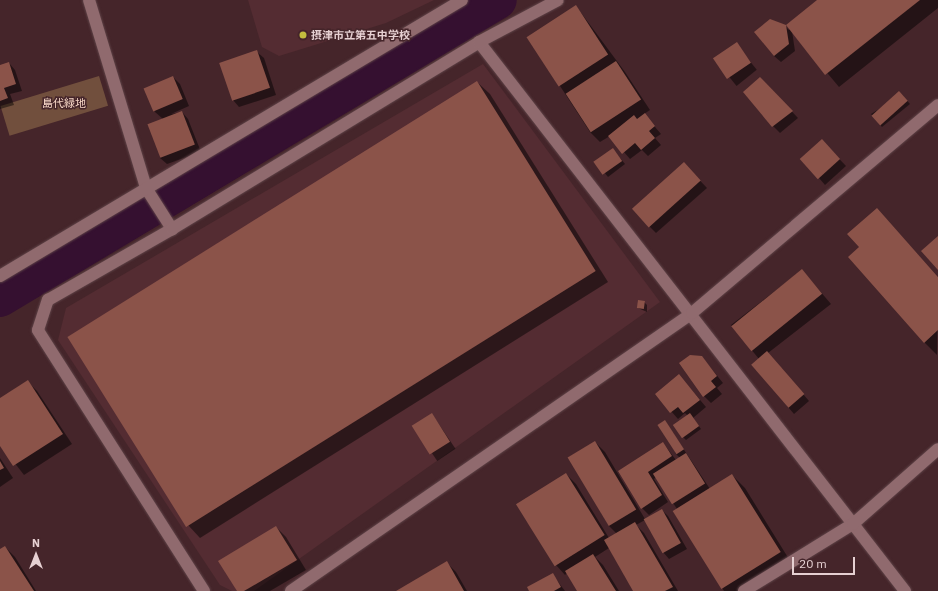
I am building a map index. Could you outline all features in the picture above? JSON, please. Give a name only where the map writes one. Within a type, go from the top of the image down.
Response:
[{"type":"street","points":[[89,0],[146,188],[172,229]]},
{"type":"street","points":[[0,276],[462,0]]},
{"type":"street","points":[[204,591],[38,330],[48,300],[172,229],[479,42],[558,0]]},
{"type":"street","points":[[479,42],[692,313],[905,591]]},
{"type":"street","points":[[291,591],[692,313],[938,105]]},
{"type":"street","points":[[744,591],[854,524],[938,448]]},
{"type":"shaded area","name":"摂津市立第五中学校","points":[[248,0],[434,0],[386,23],[279,56],[262,47]]},
{"type":"shaded area","points":[[483,64],[660,302],[254,591],[232,591],[220,585],[58,340],[66,308]]},
{"type":"green space","name":"島代緑地","points":[[99,76],[108,106],[10,136],[1,106]]},
{"type":"building","points":[[817,0],[920,0],[825,75],[786,25]]},
{"type":"building","points":[[576,5],[608,54],[559,87],[527,37]]},
{"type":"building","points":[[770,19],[786,25],[789,44],[774,56],[754,32]]},
{"type":"building","points":[[737,42],[751,63],[727,79],[713,58]]},
{"type":"building","points":[[257,50],[270,88],[232,101],[219,63]]},
{"type":"building","points":[[616,61],[641,100],[591,132],[566,94]]},
{"type":"building","points":[[9,62],[16,84],[4,88],[8,98],[0,101],[0,65]]},
{"type":"building","points":[[173,76],[183,99],[153,112],[144,89]]},
{"type":"building","points":[[760,77],[793,111],[772,127],[743,92]]},
{"type":"building","points":[[477,81],[596,271],[186,527],[67,337]]},
{"type":"building","points":[[899,91],[908,101],[880,125],[872,116]]},
{"type":"building","points":[[182,111],[195,145],[160,158],[147,124]]},
{"type":"building","points":[[645,113],[655,126],[649,131],[655,138],[641,150],[635,143],[622,154],[608,136],[634,115],[637,119]]},
{"type":"building","points":[[822,139],[840,159],[818,179],[800,159]]},
{"type":"building","points":[[613,148],[622,161],[603,175],[593,162]]},
{"type":"building","points":[[684,162],[701,181],[649,227],[632,209]]},
{"type":"building","points":[[877,208],[938,277],[938,330],[924,343],[848,257],[859,247],[847,234]]},
{"type":"building","points":[[938,236],[938,270],[921,251]]},
{"type":"building","points":[[802,269],[822,294],[751,351],[731,326]]},
{"type":"building","points":[[638,300],[645,301],[644,309],[637,308]]},
{"type":"building","points":[[767,351],[804,394],[789,408],[751,365]]},
{"type":"building","points":[[690,355],[702,356],[717,376],[711,381],[716,387],[703,397],[679,363]]},
{"type":"building","points":[[679,374],[700,400],[683,413],[678,407],[670,413],[655,394]]},
{"type":"building","points":[[28,380],[63,434],[13,466],[0,446],[0,398]]},
{"type":"building","points":[[432,413],[450,442],[430,455],[412,426]]},
{"type":"building","points":[[690,413],[699,426],[682,438],[673,425]]},
{"type":"building","points":[[665,420],[684,449],[677,454],[657,425]]},
{"type":"building","points":[[595,441],[636,510],[609,526],[568,457]]},
{"type":"building","points":[[663,442],[672,456],[648,472],[662,495],[641,509],[618,471]]},
{"type":"building","points":[[686,453],[705,484],[672,504],[653,474]]},
{"type":"building","points":[[0,461],[4,468],[0,470]]},
{"type":"building","points":[[566,473],[605,535],[555,566],[516,504]]},
{"type":"building","points":[[732,474],[781,552],[721,589],[673,511]]},
{"type":"building","points":[[662,509],[681,543],[663,553],[644,519]]},
{"type":"building","points":[[635,522],[673,587],[665,591],[633,591],[604,540]]},
{"type":"building","points":[[276,526],[297,560],[244,591],[237,591],[218,561]]},
{"type":"building","points":[[5,546],[34,591],[0,591],[0,549]]},
{"type":"building","points":[[593,554],[616,591],[577,591],[565,571]]},
{"type":"building","points":[[447,561],[464,591],[396,591]]},
{"type":"building","points":[[553,573],[561,587],[554,591],[529,591],[527,587]]},
{"type":"waterway","points":[[0,298],[498,0]]},
{"type":"place","name":"摂津市立第五中学校","points":[[303,35]]}]
